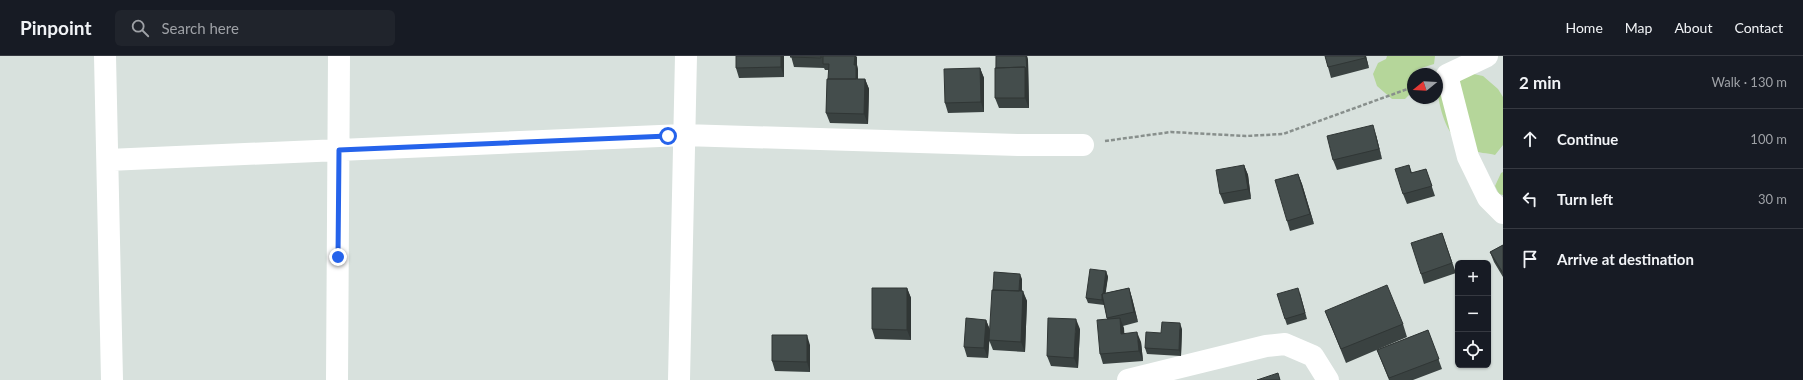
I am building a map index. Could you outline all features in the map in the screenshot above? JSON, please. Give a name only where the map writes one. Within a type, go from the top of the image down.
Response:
[{"type":"street","points":[[105,56],[112,380]]},
{"type":"street","points":[[336,380],[339,56]]},
{"type":"street","points":[[679,380],[683,135],[686,56]]},
{"type":"street","points":[[1487,56],[1445,66],[1468,157],[1488,198],[1503,213]]},
{"type":"street","points":[[108,160],[683,135],[1019,145],[1083,145]]},
{"type":"street","points":[[1128,380],[1266,346],[1285,344],[1313,356],[1328,380]]},
{"type":"path","points":[[1083,145],[1171,132],[1246,136],[1283,134],[1407,89]]},
{"type":"green space","points":[[1387,56],[1435,56],[1434,64],[1421,68],[1407,68],[1407,97],[1405,99],[1392,99],[1377,86],[1373,74],[1378,63],[1386,59]]},
{"type":"green space","points":[[1469,73],[1483,76],[1498,89],[1503,97],[1503,145],[1495,155],[1473,151],[1463,146],[1451,134],[1447,127],[1440,104],[1443,104],[1443,90],[1458,76]]},
{"type":"green space","points":[[1503,172],[1503,195],[1499,194],[1495,186],[1501,173]]},
{"type":"building","points":[[736,56],[781,56],[781,67],[736,68]]},
{"type":"building","points":[[821,56],[821,58],[790,57]]},
{"type":"building","points":[[823,56],[855,56],[854,65],[856,65],[856,79],[828,79],[829,64],[823,64]]},
{"type":"building","points":[[996,56],[1026,56],[1027,72],[1025,67],[996,68]]},
{"type":"building","points":[[1325,56],[1365,56],[1365,58],[1328,67]]},
{"type":"building","points":[[1025,67],[1025,98],[995,98],[995,68]]},
{"type":"building","points":[[980,68],[981,102],[945,103],[944,69]]},
{"type":"building","points":[[827,79],[865,79],[864,114],[826,113]]},
{"type":"building","points":[[1373,125],[1379,149],[1333,160],[1327,136]]},
{"type":"building","points":[[1244,165],[1248,189],[1220,194],[1216,170]]},
{"type":"building","points":[[1409,165],[1411,173],[1426,169],[1432,186],[1403,194],[1395,169]]},
{"type":"building","points":[[1298,174],[1310,214],[1287,221],[1275,180]]},
{"type":"building","points":[[1442,233],[1452,263],[1421,274],[1411,243]]},
{"type":"building","points":[[1503,245],[1503,273],[1490,252]]},
{"type":"building","points":[[1090,269],[1106,271],[1102,300],[1086,298]]},
{"type":"building","points":[[994,272],[1020,274],[1019,291],[993,290]]},
{"type":"building","points":[[1387,285],[1403,324],[1341,349],[1325,311]]},
{"type":"building","points":[[872,288],[907,288],[907,330],[872,329]]},
{"type":"building","points":[[1129,288],[1134,312],[1107,318],[1102,294]]},
{"type":"building","points":[[1298,288],[1305,313],[1285,319],[1277,294]]},
{"type":"building","points":[[992,290],[1023,291],[1021,342],[989,340]]},
{"type":"building","points":[[966,318],[986,320],[984,348],[964,347]]},
{"type":"building","points":[[1048,318],[1076,319],[1074,358],[1047,356]]},
{"type":"building","points":[[1120,318],[1121,334],[1137,332],[1139,351],[1100,354],[1097,320]]},
{"type":"building","points":[[1162,322],[1180,323],[1179,350],[1145,348],[1146,332],[1161,333]]},
{"type":"building","points":[[1428,330],[1439,359],[1389,378],[1377,350]]},
{"type":"building","points":[[772,335],[807,335],[807,362],[772,361]]},
{"type":"building","points":[[1278,373],[1280,380],[1257,380]]},
{"type":"route","points":[[338,257],[339,150],[668,136]]}]
